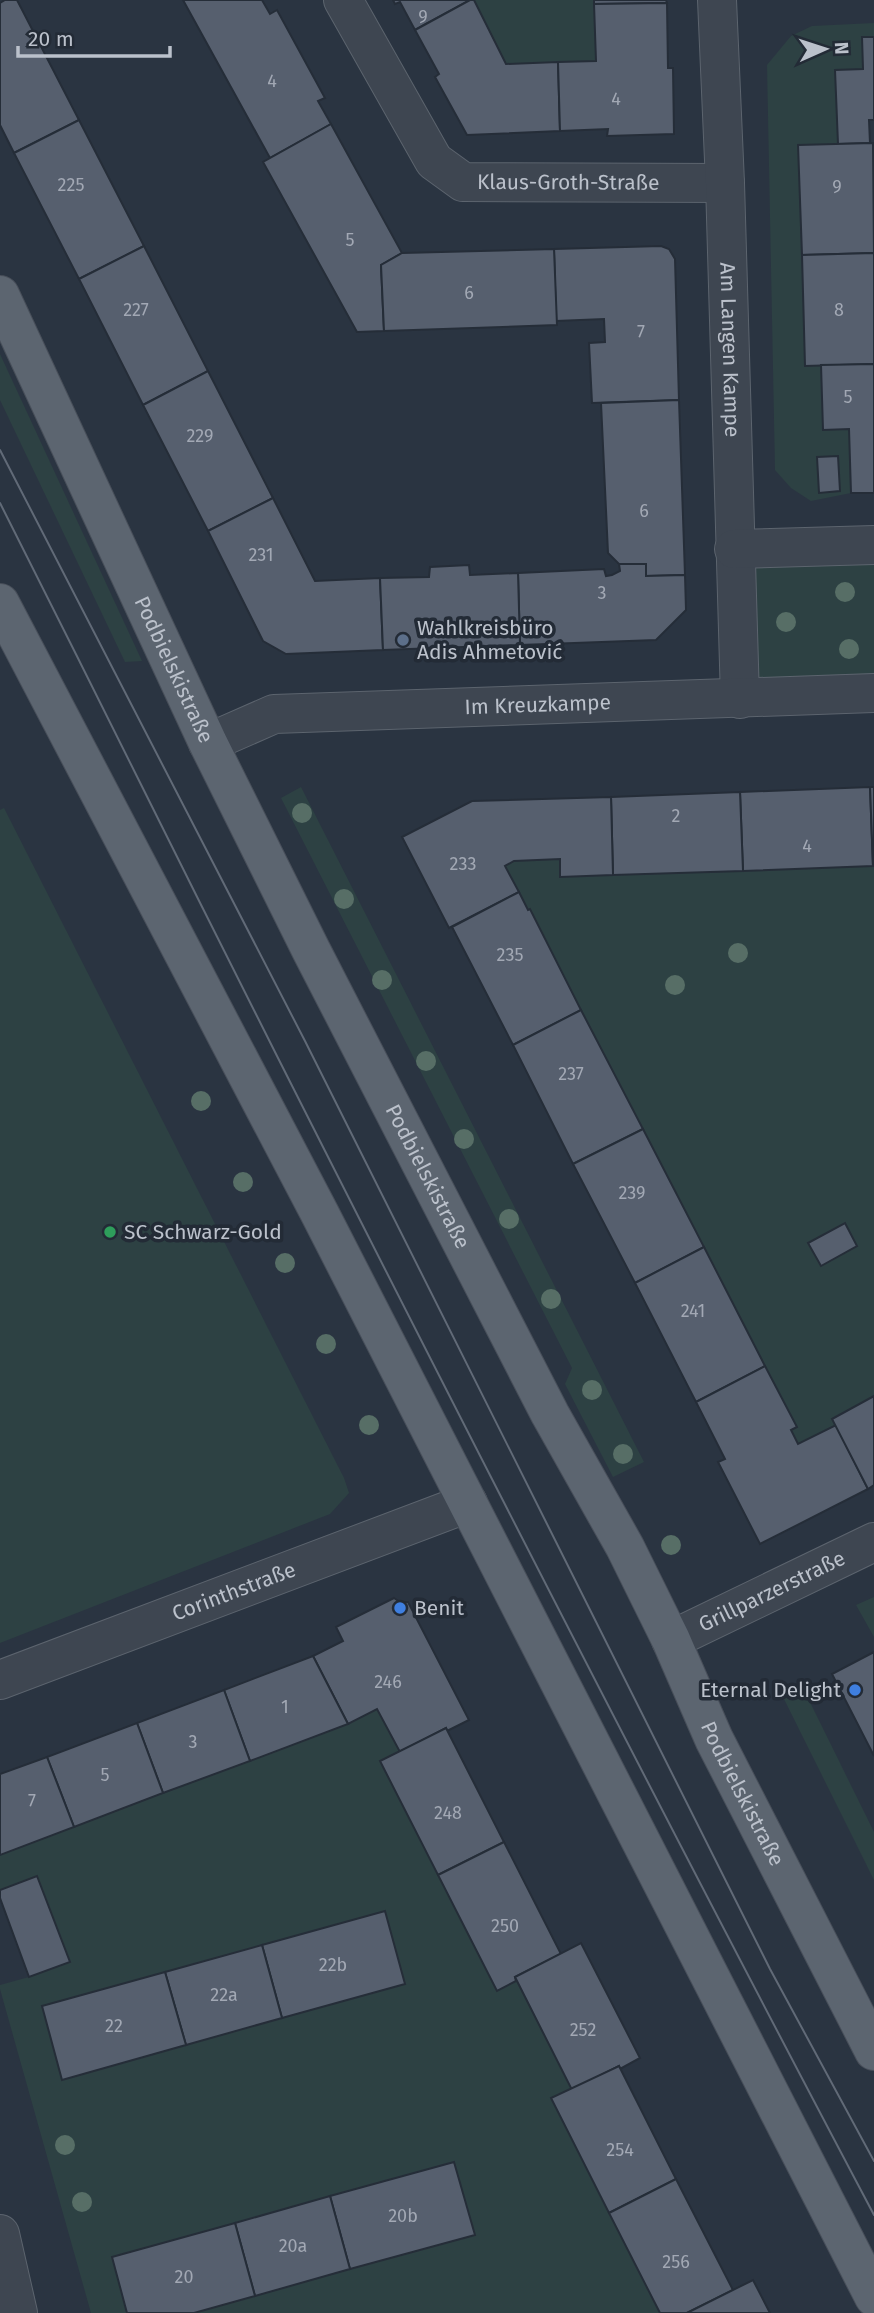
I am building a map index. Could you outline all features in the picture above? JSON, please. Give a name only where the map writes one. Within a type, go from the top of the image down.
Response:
[{"type":"main road","name":"Podbielskistraße","points":[[0,295],[208,743],[311,950],[524,1365],[625,1547],[671,1640],[714,1739],[874,2051]]},
{"type":"main road","points":[[0,603],[320,1214],[874,2297]]},
{"type":"street","name":"Klaus-Groth-Straße","points":[[343,0],[434,161],[463,182],[724,183]]},
{"type":"street","name":"Am Langen Kampe","points":[[716,0],[740,699]]},
{"type":"street","points":[[734,549],[874,545]]},
{"type":"street","name":"Im Kreuzkampe","points":[[208,743],[274,714],[874,694]]},
{"type":"street","name":"Corinthstraße","points":[[0,1679],[468,1503]]},
{"type":"street","name":"Grillparzerstraße","points":[[671,1640],[874,1542]]},
{"type":"street","points":[[0,2234],[18,2313]]},
{"type":"green space","points":[[474,0],[594,0],[596,61],[506,64]]},
{"type":"green space","points":[[874,23],[874,37],[863,37],[863,69],[838,144],[798,146],[805,365],[821,365],[823,430],[849,429],[851,493],[811,501],[791,488],[775,470],[767,65],[791,36],[812,26]]},
{"type":"green space","points":[[0,354],[142,661],[125,662],[0,400]]},
{"type":"green space","points":[[874,545],[874,693],[740,699],[734,549]]},
{"type":"green space","points":[[301,787],[644,1462],[613,1477],[565,1384],[572,1368],[281,798]]},
{"type":"green space","name":"SC Schwarz-Gold","points":[[4,808],[344,1478],[349,1493],[330,1514],[0,1643],[0,810]]},
{"type":"green space","points":[[560,859],[560,877],[874,866],[874,1396],[832,1418],[836,1425],[798,1444],[791,1430],[796,1427],[505,866],[514,861]]},
{"type":"green space","points":[[874,1597],[874,1637],[856,1605]]},
{"type":"green space","points":[[803,1688],[874,1832],[874,1880],[782,1695]]},
{"type":"green space","points":[[377,1709],[399,1751],[380,1761],[497,1990],[516,1981],[571,2088],[551,2098],[660,2313],[91,2313],[0,1989],[0,1985],[29,1977],[0,1898],[0,1855],[348,1724]]},
{"type":"building","points":[[17,0],[79,120],[14,153],[0,125],[0,3]]},
{"type":"building","points":[[183,0],[262,0],[270,14],[277,10],[325,98],[318,101],[331,124],[270,158]]},
{"type":"building","points":[[393,0],[470,0],[415,30],[400,2],[395,4]]},
{"type":"building","points":[[474,0],[506,64],[558,62],[560,131],[467,135],[435,77],[439,74],[415,30]]},
{"type":"building","points":[[594,0],[666,0],[667,3],[594,4]]},
{"type":"building","points":[[667,3],[668,68],[673,68],[674,134],[607,136],[608,129],[560,131],[558,62],[596,61],[594,4]]},
{"type":"building","points":[[862,37],[874,37],[874,120],[869,120],[870,143],[838,144],[835,70],[863,69]]},
{"type":"building","points":[[79,120],[144,246],[79,279],[14,153]]},
{"type":"building","points":[[331,124],[402,253],[381,265],[384,331],[357,332],[263,162]]},
{"type":"building","points":[[873,143],[874,253],[802,255],[798,145]]},
{"type":"building","points":[[144,246],[208,371],[143,405],[79,279]]},
{"type":"building","points":[[661,246],[669,249],[675,259],[679,400],[592,403],[589,343],[605,342],[604,319],[556,321],[554,249]]},
{"type":"building","points":[[554,249],[557,325],[384,331],[381,265],[402,253]]},
{"type":"building","points":[[874,253],[874,364],[805,366],[802,255]]},
{"type":"building","points":[[874,364],[874,493],[851,493],[849,429],[823,430],[821,365]]},
{"type":"building","points":[[208,371],[273,498],[208,531],[143,405]]},
{"type":"building","points":[[679,400],[685,575],[646,576],[646,564],[619,564],[608,553],[601,403]]},
{"type":"building","points":[[838,456],[840,491],[819,493],[817,457]]},
{"type":"building","points":[[273,498],[315,581],[380,578],[383,650],[286,654],[263,641],[208,531]]},
{"type":"building","points":[[619,564],[646,564],[646,576],[685,575],[686,610],[656,640],[520,645],[518,573],[604,569],[606,576],[620,571]]},
{"type":"building","points":[[469,565],[470,575],[518,573],[520,645],[383,650],[380,578],[429,577],[430,567]]},
{"type":"building","points":[[870,787],[873,866],[743,871],[740,792]]},
{"type":"building","points":[[870,787],[874,787],[874,866],[873,866]]},
{"type":"building","points":[[740,792],[743,871],[613,875],[611,797]]},
{"type":"building","points":[[611,797],[613,875],[560,877],[560,859],[514,861],[505,866],[519,892],[449,928],[402,837],[472,801]]},
{"type":"building","points":[[519,892],[581,1010],[513,1045],[452,927]]},
{"type":"building","points":[[581,1010],[643,1129],[573,1164],[513,1045]]},
{"type":"building","points":[[643,1129],[704,1247],[635,1283],[573,1164]]},
{"type":"building","points":[[845,1223],[857,1246],[821,1266],[808,1243]]},
{"type":"building","points":[[704,1247],[765,1366],[696,1402],[635,1283]]},
{"type":"building","points":[[765,1366],[797,1427],[791,1430],[798,1444],[836,1425],[868,1489],[760,1544],[718,1462],[725,1459],[696,1402]]},
{"type":"building","points":[[874,1396],[874,1485],[868,1489],[832,1419]]},
{"type":"building","points":[[394,1598],[400,1602],[408,1602],[469,1720],[447,1731],[446,1728],[400,1752],[377,1709],[348,1724],[313,1656],[343,1641],[336,1627]]},
{"type":"building","points":[[874,1652],[874,1756],[832,1674]]},
{"type":"building","points":[[313,1656],[348,1724],[250,1761],[224,1690]]},
{"type":"building","points":[[224,1690],[250,1761],[163,1793],[137,1723]]},
{"type":"building","points":[[137,1723],[163,1793],[74,1827],[47,1757]]},
{"type":"building","points":[[446,1728],[504,1842],[438,1875],[380,1761]]},
{"type":"building","points":[[47,1757],[74,1827],[0,1855],[0,1774]]},
{"type":"building","points":[[504,1842],[561,1954],[515,1977],[516,1981],[497,1991],[438,1875]]},
{"type":"building","points":[[37,1876],[70,1962],[29,1977],[0,1898],[0,1890]]},
{"type":"building","points":[[385,1911],[405,1984],[282,2018],[262,1945]]},
{"type":"building","points":[[581,1943],[640,2058],[572,2090],[515,1977]]},
{"type":"building","points":[[262,1945],[282,2018],[186,2045],[165,1972]]},
{"type":"building","points":[[165,1972],[186,2045],[62,2080],[42,2006]]},
{"type":"building","points":[[619,2066],[676,2179],[609,2213],[551,2098]]},
{"type":"building","points":[[454,2162],[475,2235],[350,2269],[330,2196]]},
{"type":"building","points":[[676,2179],[733,2290],[687,2313],[660,2313],[609,2213]]},
{"type":"building","points":[[330,2196],[350,2269],[255,2296],[235,2223]]},
{"type":"building","points":[[235,2223],[255,2296],[194,2313],[127,2313],[112,2257]]},
{"type":"building","points":[[753,2280],[770,2313],[687,2313]]},
{"type":"tram line","points":[[0,450],[305,1041],[770,1969],[874,2161]]},
{"type":"tram line","points":[[0,503],[499,1492],[874,2215]]},
{"type":"place","name":"Wahlkreisbüro Adis Ahmetović","points":[[403,640]]},
{"type":"place","name":"SC Schwarz-Gold","points":[[110,1232]]},
{"type":"place","name":"Benit","points":[[400,1608]]},
{"type":"place","name":"Eternal Delight","points":[[855,1690]]}]
